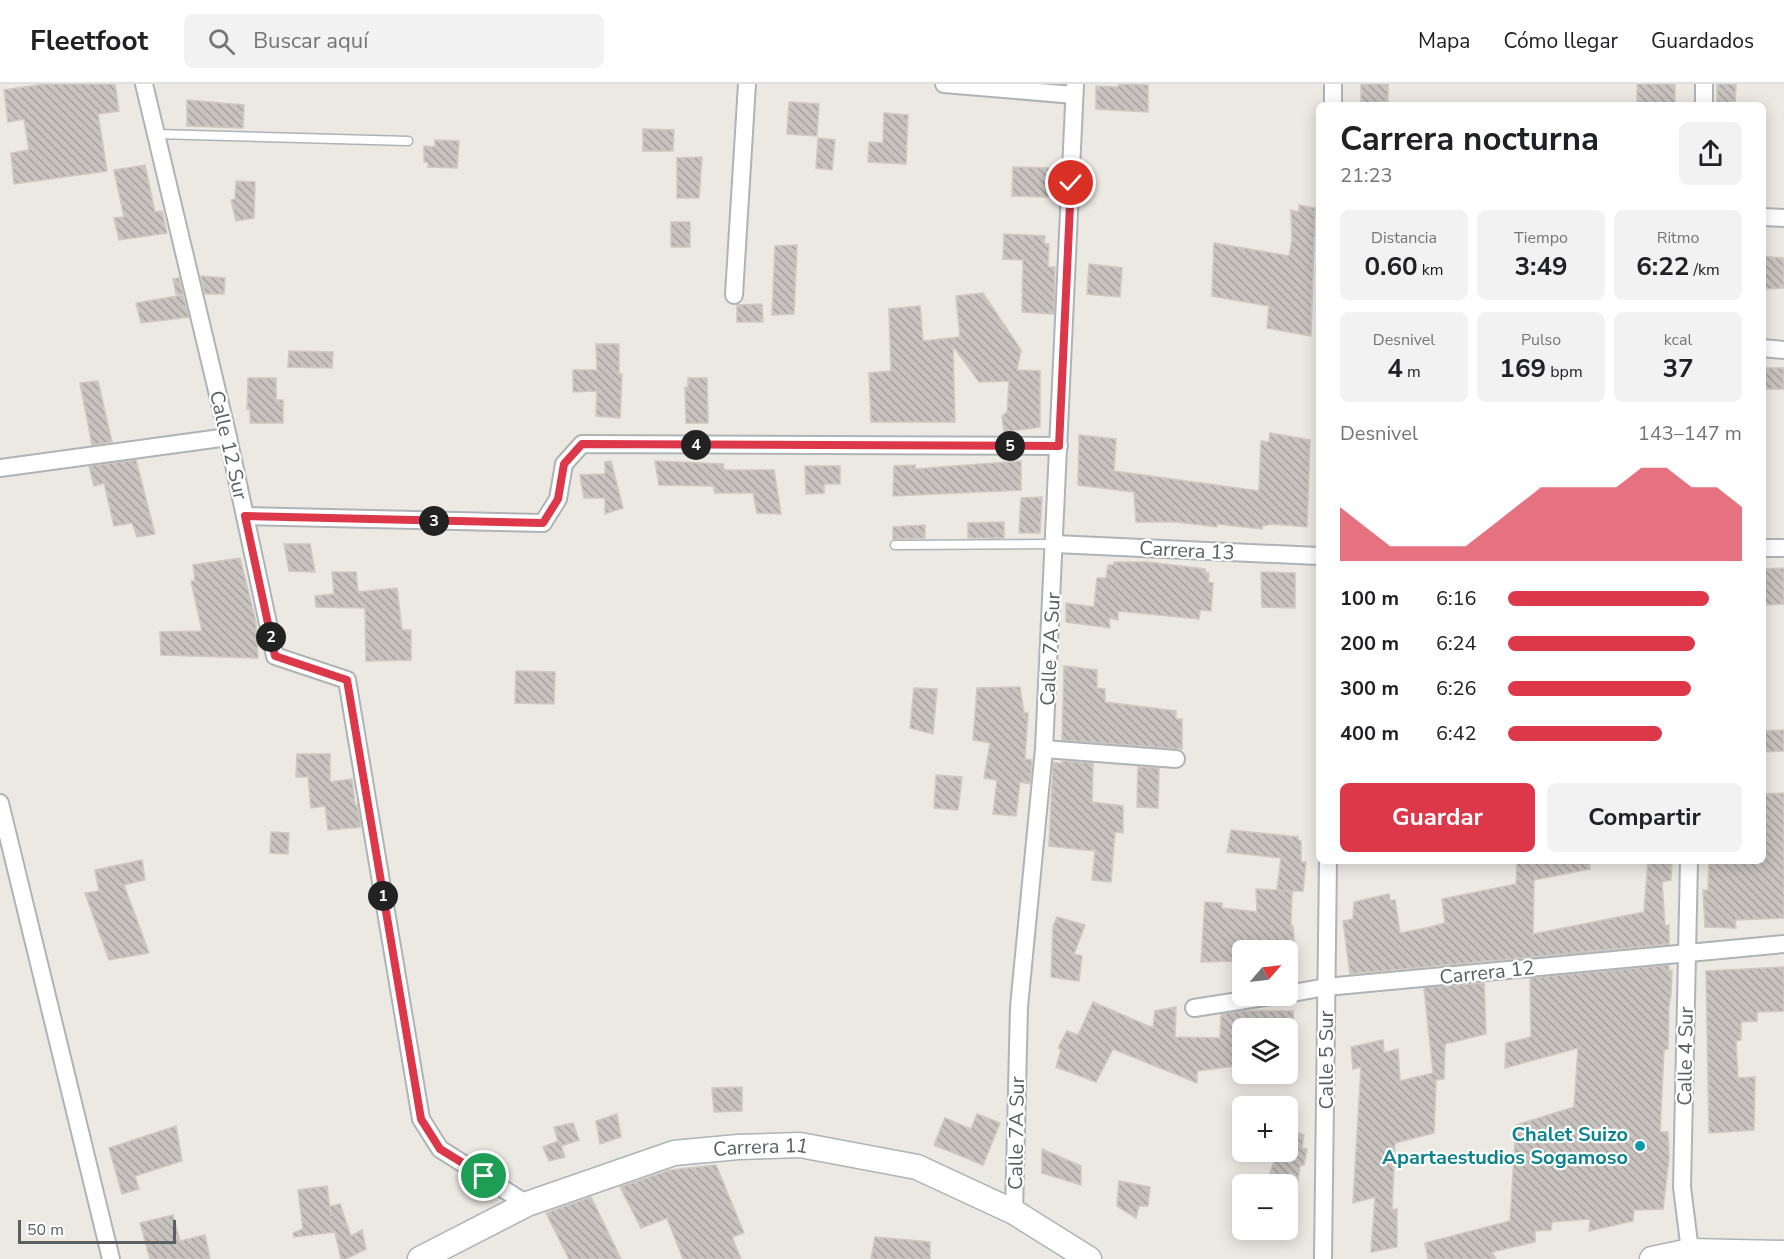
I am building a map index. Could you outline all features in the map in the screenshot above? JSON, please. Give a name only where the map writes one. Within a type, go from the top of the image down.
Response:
[{"type":"main road","name":"Carrera 11","points":[[424,1257],[527,1203],[674,1154],[738,1147],[800,1145],[917,1167],[1014,1212],[1089,1259]]},
{"type":"main road","points":[[1652,1259],[1690,1251],[1784,1253]]},
{"type":"street","name":"Calle 12 Sur","points":[[144,84],[228,437],[275,656],[347,680],[421,1119],[440,1149],[527,1203]]},
{"type":"street","points":[[734,295],[747,84]]},
{"type":"street","points":[[944,84],[1075,89]]},
{"type":"street","points":[[1333,84],[1333,102]]},
{"type":"street","points":[[1704,84],[1704,102]]},
{"type":"street","name":"Calle 7A Sur","points":[[1014,1212],[1019,1007],[1044,749],[1075,89]]},
{"type":"street","points":[[1766,217],[1784,218]]},
{"type":"street","points":[[1766,348],[1784,350]]},
{"type":"street","points":[[0,468],[228,437]]},
{"type":"street","points":[[245,516],[543,523],[558,499],[564,464],[582,444],[1059,446]]},
{"type":"street","name":"Carrera 13","points":[[1055,544],[1316,556]]},
{"type":"street","points":[[1766,548],[1784,548]]},
{"type":"street","points":[[1044,749],[1176,759]]},
{"type":"street","points":[[0,802],[111,1259]]},
{"type":"street","name":"Calle 5 Sur","points":[[1323,1259],[1328,864]]},
{"type":"street","name":"Calle 4 Sur","points":[[1689,864],[1682,1187],[1690,1251]]},
{"type":"street","points":[[1687,952],[1784,944]]},
{"type":"street","name":"Carrera 12","points":[[1298,991],[1687,952]]},
{"type":"street","points":[[1194,1008],[1232,1002]]},
{"type":"lane","points":[[156,134],[408,141]]},
{"type":"lane","points":[[895,545],[1055,544]]},
{"type":"building","points":[[45,84],[115,84],[119,111],[98,114],[107,171],[14,184],[11,153],[29,150],[24,119],[8,122],[4,90]]},
{"type":"building","points":[[1119,84],[1148,85],[1148,112],[1096,109],[1096,86],[1118,87]]},
{"type":"building","points":[[1361,84],[1388,84],[1388,101],[1361,102]]},
{"type":"building","points":[[1637,84],[1675,84],[1675,102],[1637,102]]},
{"type":"building","points":[[1717,84],[1736,84],[1735,102],[1717,102]]},
{"type":"building","points":[[187,100],[244,105],[243,128],[187,126]]},
{"type":"building","points":[[789,102],[819,104],[817,136],[787,134]]},
{"type":"building","points":[[884,113],[908,115],[906,164],[868,162],[869,142],[883,143]]},
{"type":"building","points":[[643,129],[674,130],[673,151],[643,151]]},
{"type":"building","points":[[818,138],[835,140],[832,170],[816,168]]},
{"type":"building","points":[[435,140],[459,141],[457,168],[428,167],[428,162],[424,162],[424,146],[435,147]]},
{"type":"building","points":[[702,157],[699,198],[677,198],[677,158]]},
{"type":"building","points":[[145,165],[155,212],[162,211],[167,233],[119,240],[114,218],[124,217],[114,170]]},
{"type":"building","points":[[1013,167],[1049,168],[1048,197],[1012,196]]},
{"type":"building","points":[[236,181],[255,182],[254,218],[236,221],[231,200],[235,199]]},
{"type":"building","points":[[1299,205],[1315,208],[1311,336],[1267,328],[1269,306],[1212,296],[1214,243],[1289,256],[1292,239],[1291,210],[1299,212]]},
{"type":"building","points":[[671,222],[690,222],[690,247],[671,247]]},
{"type":"building","points":[[1004,234],[1045,236],[1044,244],[1049,244],[1048,267],[1055,267],[1054,314],[1022,312],[1023,260],[1003,259]]},
{"type":"building","points":[[797,245],[794,314],[772,315],[775,246]]},
{"type":"building","points":[[1766,256],[1784,258],[1784,288],[1766,289]]},
{"type":"building","points":[[1089,264],[1122,268],[1120,297],[1087,294]]},
{"type":"building","points":[[201,276],[225,278],[224,294],[205,294]]},
{"type":"building","points":[[179,278],[183,294],[176,294],[173,279]]},
{"type":"building","points":[[983,293],[1021,350],[1017,370],[1040,371],[1040,427],[1004,432],[1002,416],[1007,412],[1009,381],[979,382],[953,346],[955,422],[871,422],[869,373],[891,371],[889,309],[920,306],[923,341],[960,337],[956,296]]},
{"type":"building","points":[[183,295],[189,317],[141,323],[136,303]]},
{"type":"building","points":[[762,304],[763,322],[737,322],[737,305]]},
{"type":"building","points":[[596,344],[619,344],[619,374],[622,374],[620,418],[596,416],[597,391],[573,392],[573,370],[597,370]]},
{"type":"building","points":[[289,351],[333,352],[332,368],[288,367]]},
{"type":"building","points":[[1766,368],[1784,368],[1784,389],[1766,389]]},
{"type":"building","points":[[248,378],[276,378],[276,400],[283,400],[283,423],[250,423],[250,410],[247,409]]},
{"type":"building","points":[[688,378],[707,378],[708,423],[686,423],[685,387],[688,387]]},
{"type":"building","points":[[98,381],[112,442],[92,445],[80,383]]},
{"type":"building","points":[[1270,433],[1310,440],[1307,527],[1272,524],[1262,526],[1262,529],[1217,524],[1217,527],[1177,522],[1136,522],[1134,492],[1078,485],[1079,435],[1116,439],[1114,471],[1259,491],[1261,441],[1269,442]]},
{"type":"building","points":[[136,460],[155,534],[137,537],[132,523],[114,526],[104,483],[94,486],[89,466]]},
{"type":"building","points":[[611,461],[623,508],[605,514],[605,498],[584,498],[580,475],[605,474],[605,462]]},
{"type":"building","points":[[655,461],[723,464],[724,470],[774,470],[781,514],[757,513],[753,493],[715,493],[713,486],[659,485]]},
{"type":"building","points":[[1021,461],[1021,490],[893,496],[894,466],[915,465],[915,469]]},
{"type":"building","points":[[805,466],[840,466],[840,484],[824,484],[824,493],[806,494]]},
{"type":"building","points":[[1042,497],[1040,533],[1019,533],[1021,498]]},
{"type":"building","points":[[1004,522],[1004,538],[968,538],[968,523]]},
{"type":"building","points":[[925,525],[925,538],[893,539],[893,527]]},
{"type":"building","points":[[284,544],[310,544],[315,572],[289,571]]},
{"type":"building","points":[[240,558],[256,622],[258,658],[161,655],[160,632],[202,631],[191,581],[195,581],[193,565]]},
{"type":"building","points":[[1114,562],[1148,562],[1205,569],[1205,572],[1209,573],[1208,582],[1213,583],[1211,611],[1200,610],[1199,619],[1118,611],[1118,620],[1109,618],[1110,628],[1066,622],[1066,603],[1094,607],[1097,578],[1106,578],[1108,565],[1114,565]]},
{"type":"building","points":[[1784,568],[1784,604],[1766,605],[1766,569]]},
{"type":"building","points":[[332,572],[356,572],[358,592],[397,588],[402,630],[411,630],[411,660],[366,661],[365,608],[316,607],[315,596],[334,594]]},
{"type":"building","points":[[1261,572],[1295,573],[1295,608],[1262,607]]},
{"type":"building","points":[[1064,666],[1097,670],[1097,688],[1105,689],[1105,702],[1176,711],[1176,719],[1182,719],[1182,749],[1062,740]]},
{"type":"building","points":[[516,671],[555,672],[554,704],[515,703]]},
{"type":"building","points":[[1020,687],[1024,713],[1028,713],[1025,759],[1032,760],[1030,784],[1020,782],[1016,816],[993,814],[997,780],[984,778],[990,743],[973,740],[977,688]]},
{"type":"building","points":[[914,688],[937,689],[933,734],[910,728]]},
{"type":"building","points":[[1784,730],[1784,751],[1766,752],[1766,731]]},
{"type":"building","points":[[297,754],[330,754],[330,782],[352,779],[355,805],[357,805],[361,827],[328,830],[325,806],[311,808],[308,777],[296,777]]},
{"type":"building","points":[[1062,761],[1093,763],[1092,802],[1123,806],[1123,833],[1115,832],[1111,882],[1092,880],[1095,851],[1049,846],[1053,762],[1062,764]]},
{"type":"building","points":[[1138,767],[1159,768],[1158,808],[1137,807]]},
{"type":"building","points":[[936,775],[962,777],[958,810],[934,808]]},
{"type":"building","points":[[1784,793],[1784,918],[1735,920],[1736,928],[1705,927],[1703,890],[1708,890],[1709,864],[1766,864],[1766,794]]},
{"type":"building","points":[[1231,830],[1298,837],[1301,841],[1301,862],[1306,862],[1303,891],[1292,891],[1291,926],[1293,926],[1294,940],[1232,940],[1232,961],[1201,962],[1205,902],[1222,903],[1222,908],[1257,912],[1256,889],[1277,890],[1281,858],[1227,852]]},
{"type":"building","points":[[271,832],[289,833],[288,854],[270,853]]},
{"type":"building","points":[[142,860],[145,880],[124,885],[149,953],[109,960],[85,893],[99,891],[95,870]]},
{"type":"building","points":[[1517,864],[1589,864],[1590,869],[1534,880],[1533,934],[1644,912],[1648,864],[1672,864],[1671,880],[1662,882],[1665,926],[1669,925],[1669,944],[1350,974],[1343,921],[1353,919],[1354,902],[1389,894],[1390,901],[1395,900],[1400,933],[1445,923],[1442,899],[1516,884]]},
{"type":"building","points":[[1057,917],[1085,925],[1074,954],[1082,956],[1079,981],[1051,977],[1053,927]]},
{"type":"building","points":[[1669,965],[1669,971],[1672,970],[1671,995],[1668,1049],[1664,1050],[1660,1132],[1668,1132],[1669,1158],[1663,1209],[1634,1210],[1633,1221],[1589,1231],[1590,1219],[1552,1222],[1551,1230],[1535,1231],[1535,1242],[1492,1252],[1496,1259],[1428,1259],[1425,1243],[1510,1221],[1516,1125],[1574,1107],[1578,1048],[1505,1068],[1506,1043],[1531,1037],[1530,978]]},
{"type":"building","points":[[1784,967],[1784,1011],[1757,1012],[1757,1021],[1741,1022],[1741,1040],[1736,1041],[1738,1078],[1755,1077],[1754,1130],[1709,1133],[1706,971]]},
{"type":"building","points":[[1484,983],[1486,1034],[1445,1044],[1444,1079],[1436,1080],[1434,1133],[1395,1143],[1392,1210],[1397,1209],[1397,1247],[1371,1252],[1375,1197],[1353,1203],[1361,1067],[1353,1069],[1351,1047],[1383,1040],[1384,1053],[1398,1049],[1400,1081],[1433,1073],[1424,988]]},
{"type":"building","points":[[1093,1002],[1153,1028],[1155,1011],[1176,1007],[1175,1037],[1220,1038],[1221,1014],[1243,1011],[1293,1011],[1293,1018],[1232,1018],[1232,1066],[1197,1071],[1197,1083],[1113,1049],[1096,1082],[1056,1067],[1061,1050],[1058,1048],[1067,1031],[1078,1035]]},
{"type":"building","points":[[742,1087],[742,1111],[714,1112],[712,1088]]},
{"type":"building","points":[[617,1114],[621,1137],[600,1144],[596,1121]]},
{"type":"building","points":[[977,1114],[1000,1123],[983,1165],[934,1145],[945,1118],[971,1129]]},
{"type":"building","points":[[573,1123],[579,1140],[561,1146],[565,1157],[549,1161],[543,1147],[558,1141],[554,1127]]},
{"type":"building","points":[[176,1126],[182,1161],[135,1176],[139,1189],[122,1194],[109,1148]]},
{"type":"building","points":[[1298,1133],[1304,1135],[1302,1148],[1307,1149],[1304,1165],[1300,1166],[1298,1182],[1298,1174],[1270,1174],[1274,1162],[1298,1162]]},
{"type":"building","points":[[1042,1149],[1081,1166],[1081,1185],[1042,1173]]},
{"type":"building","points":[[716,1165],[744,1233],[732,1237],[741,1259],[683,1259],[667,1218],[641,1228],[620,1187],[670,1170]]},
{"type":"building","points":[[1119,1181],[1150,1187],[1148,1206],[1139,1206],[1136,1218],[1117,1206]]},
{"type":"building","points":[[327,1186],[331,1216],[330,1206],[340,1204],[351,1236],[362,1230],[366,1249],[346,1259],[341,1259],[335,1232],[294,1237],[293,1233],[303,1229],[298,1190]]},
{"type":"building","points":[[591,1197],[621,1259],[569,1259],[546,1213]]},
{"type":"building","points":[[173,1215],[180,1241],[205,1235],[210,1259],[150,1259],[140,1223]]},
{"type":"building","points":[[875,1237],[930,1242],[930,1259],[871,1259]]},
{"type":"place","name":"Chalet Suizo Apartaestudios Sogamoso","points":[[1640,1146]]},
{"type":"route","points":[[484,1176],[440,1149],[421,1119],[347,680],[275,656],[245,516],[543,523],[558,499],[564,464],[582,444],[1059,446],[1071,183]]}]
